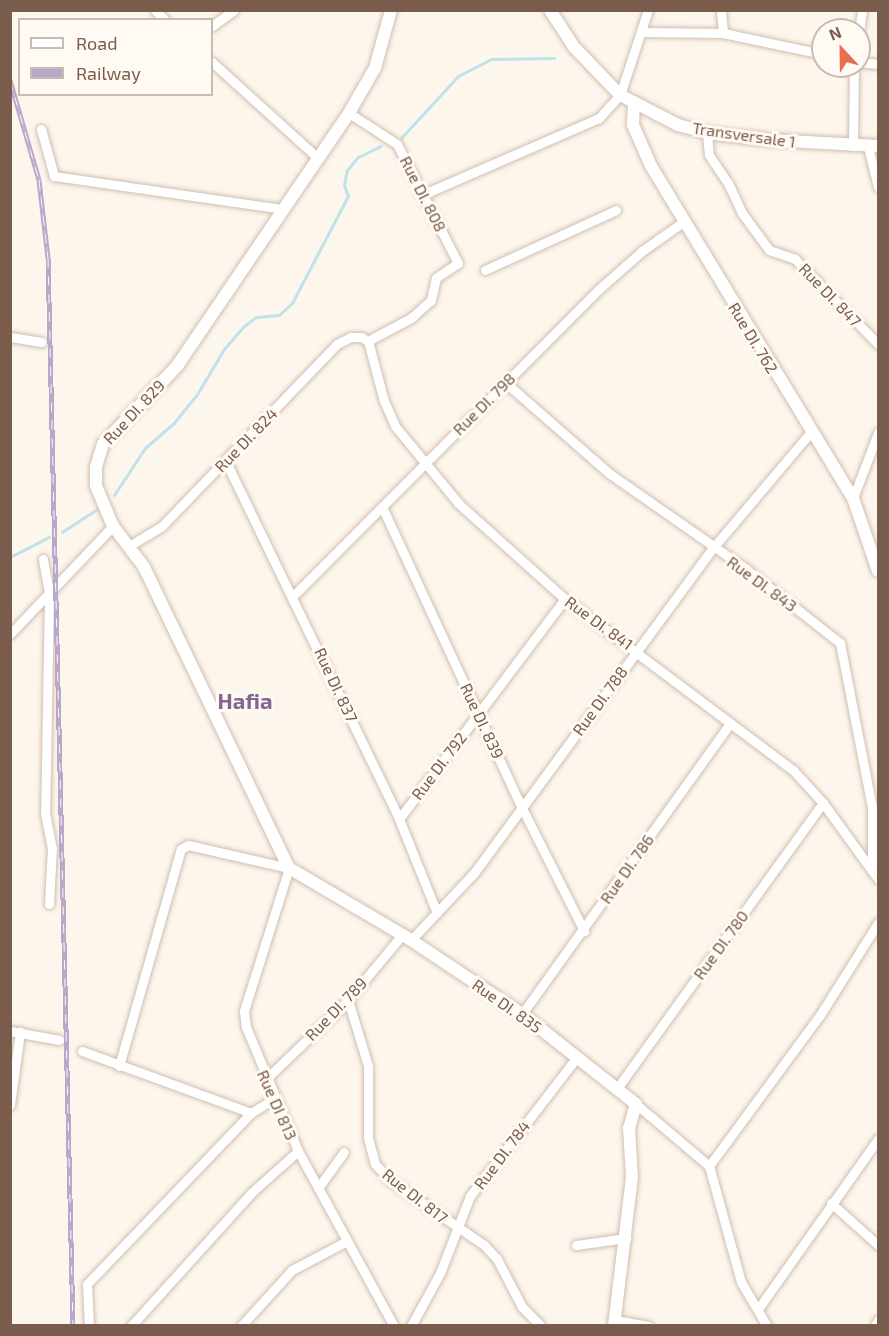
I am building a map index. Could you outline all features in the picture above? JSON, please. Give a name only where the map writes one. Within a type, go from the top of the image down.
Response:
[{"type":"street","points":[[213,25],[234,10]]},
{"type":"street","name":"Rue DI. 829","points":[[289,868],[144,567],[113,526],[96,486],[96,467],[103,444],[178,365],[349,113],[375,68],[391,10]]},
{"type":"street","name":"Transversale 1","points":[[550,10],[574,47],[620,95],[634,104],[707,133],[873,147]]},
{"type":"street","points":[[424,194],[599,118],[620,95],[648,10]]},
{"type":"street","points":[[721,10],[723,33]]},
{"type":"street","points":[[642,32],[723,33],[811,51]]},
{"type":"street","points":[[213,63],[319,159]]},
{"type":"street","points":[[853,146],[854,78]]},
{"type":"street","name":"Rue DI. 762","points":[[634,104],[633,125],[683,222],[810,433],[853,498],[879,571]]},
{"type":"street","name":"Rue DI. 808","points":[[349,113],[397,144],[458,262]]},
{"type":"street","points":[[41,129],[54,176],[283,209]]},
{"type":"street","name":"Rue DI. 847","points":[[707,133],[709,155],[728,183],[742,213],[769,250],[795,259],[879,344]]},
{"type":"street","points":[[873,147],[879,187]]},
{"type":"street","points":[[485,270],[616,210]]},
{"type":"street","name":"Rue DI. 798","points":[[293,596],[383,508],[423,464],[642,250],[683,222]]},
{"type":"street","name":"Rue DI. 824","points":[[129,546],[161,527],[337,344],[351,337],[364,339],[411,318],[431,300],[436,278],[458,262]]},
{"type":"street","points":[[10,337],[42,342]]},
{"type":"street","name":"Rue DI. 841","points":[[364,339],[384,401],[395,426],[423,464],[459,504],[565,599],[636,650],[793,770],[823,803],[879,879]]},
{"type":"street","name":"Rue DI. 843","points":[[506,383],[610,474],[712,549],[746,569],[840,643],[873,808],[872,868]]},
{"type":"street","name":"Rue DI. 788","points":[[406,938],[436,913],[474,873],[523,810],[636,650],[712,549],[810,433]]},
{"type":"street","points":[[853,498],[879,433]]},
{"type":"street","name":"Rue DI. 837","points":[[226,462],[293,596],[399,819],[436,913]]},
{"type":"street","name":"Rue DI. 839","points":[[383,508],[523,810],[584,931]]},
{"type":"street","points":[[10,634],[113,526]]},
{"type":"street","points":[[43,559],[50,594],[45,813],[52,848],[49,904]]},
{"type":"street","name":"Rue DI. 792","points":[[399,819],[565,599]]},
{"type":"street","name":"Rue DI. 786","points":[[522,1014],[584,931],[730,723]]},
{"type":"street","name":"Rue DI. 780","points":[[618,1087],[823,803]]},
{"type":"street","points":[[119,1066],[181,849],[188,845],[289,868]]},
{"type":"street","name":"Rue DI. 835","points":[[289,868],[406,938],[522,1014],[618,1087],[709,1166]]},
{"type":"street","name":"Rue DI 813","points":[[289,868],[244,1011],[273,1100],[346,1241],[394,1326]]},
{"type":"street","points":[[767,1326],[741,1282],[709,1166],[820,1015],[879,923]]},
{"type":"street","name":"Rue DI. 789","points":[[266,1079],[348,1000],[406,938]]},
{"type":"street","name":"Rue DI. 817","points":[[348,1000],[368,1066],[368,1138],[375,1164],[459,1230],[484,1245],[496,1259],[522,1307],[541,1326]]},
{"type":"street","points":[[10,1104],[15,1032],[59,1040]]},
{"type":"street","points":[[82,1051],[251,1113]]},
{"type":"street","name":"Rue DI. 784","points":[[411,1326],[440,1273],[459,1230],[470,1196],[577,1057]]},
{"type":"street","points":[[88,1326],[87,1284],[251,1113],[273,1100]]},
{"type":"street","points":[[636,1104],[629,1128],[632,1177],[627,1238],[615,1323],[648,1326]]},
{"type":"street","points":[[758,1309],[831,1203],[877,1142]]},
{"type":"street","points":[[131,1326],[251,1193],[298,1151]]},
{"type":"street","points":[[318,1188],[344,1152]]},
{"type":"street","points":[[831,1203],[879,1245]]},
{"type":"street","points":[[576,1245],[627,1238]]},
{"type":"street","points":[[241,1326],[292,1270],[346,1241]]},
{"type":"street","points":[[875,1326],[879,1320]]},
{"type":"waterway","points":[[401,138],[458,76],[492,59],[554,58]]},
{"type":"waterway","points":[[114,495],[145,448],[173,424],[196,396],[224,349],[244,326],[256,317],[279,315],[292,303],[348,196],[344,185],[347,170],[358,157],[381,146]]},
{"type":"waterway","points":[[62,532],[97,509]]},
{"type":"waterway","points":[[10,557],[49,537]]},
{"type":"railway","points":[[10,80],[39,180],[48,258],[73,1326]]},
{"type":"district","name":"Hafia","points":[[245,701]]}]
